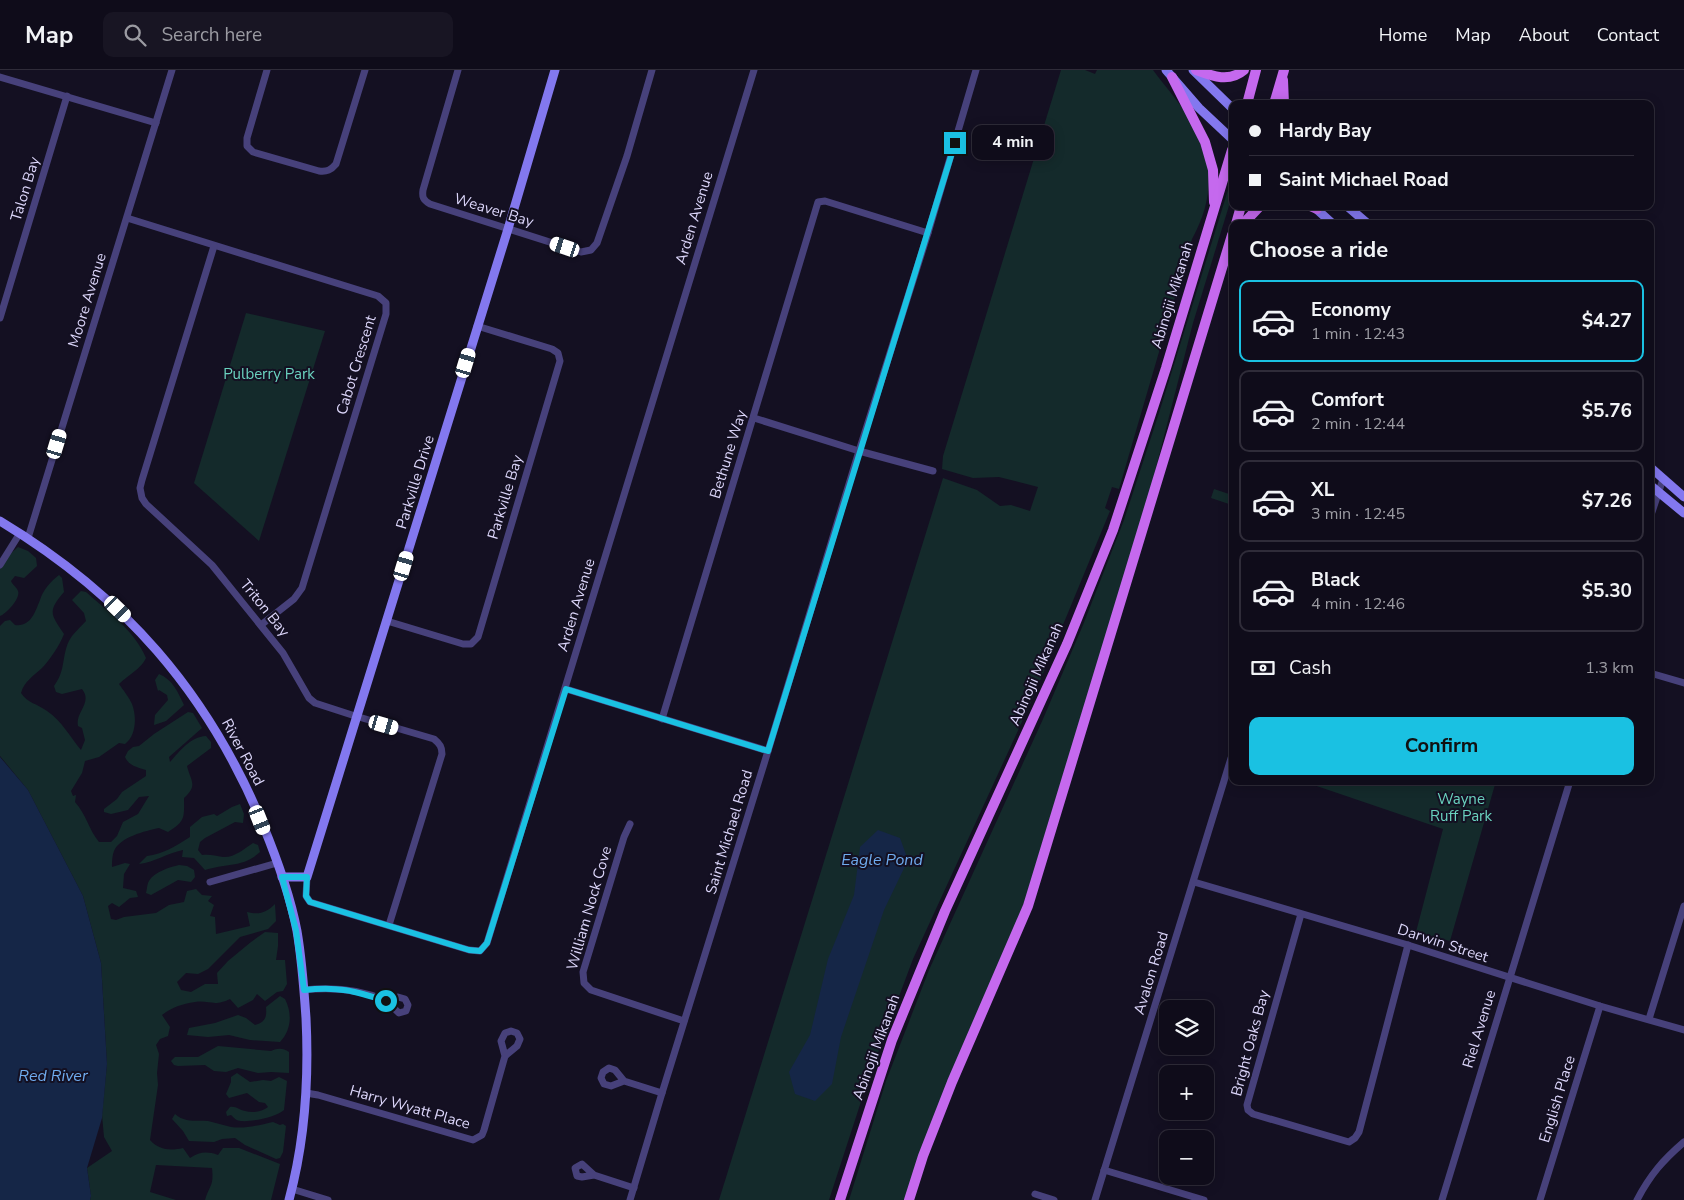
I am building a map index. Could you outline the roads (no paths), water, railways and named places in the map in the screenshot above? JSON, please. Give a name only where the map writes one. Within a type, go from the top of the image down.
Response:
[{"type":"main road","points":[[1195,70],[1219,78],[1230,77],[1244,70]]},
{"type":"main road","points":[[1248,100],[1256,70]]},
{"type":"main road","points":[[1275,100],[1283,71]]},
{"type":"main road","points":[[1283,71],[1284,100]]},
{"type":"main road","points":[[1169,74],[1205,142],[1212,170],[1214,210]]},
{"type":"main road","name":"Abinojii Mikanah","points":[[840,1200],[892,1040],[941,920],[1067,644],[1113,530],[1166,368],[1229,160]]},
{"type":"main road","points":[[1247,220],[1256,210]]},
{"type":"main road","points":[[909,1200],[923,1156],[952,1082],[1028,906],[1229,249]]},
{"type":"street","name":"Moore Avenue","points":[[0,564],[24,535],[127,218],[172,70]]},
{"type":"street","points":[[267,70],[247,138],[248,146],[253,152],[326,172],[336,164],[364,70]]},
{"type":"street","name":"Weaver Bay","points":[[458,70],[422,190],[424,201],[581,252],[591,250],[597,243],[621,173],[652,70]]},
{"type":"street","name":"Parkville Drive","points":[[307,877],[508,229],[555,70]]},
{"type":"street","name":"Arden Avenue","points":[[307,877],[306,896],[310,902],[474,952],[480,951],[487,943],[754,70]]},
{"type":"street","name":"Saint Michael Road","points":[[630,1200],[859,451],[928,233],[976,70]]},
{"type":"street","points":[[1195,70],[1229,105]]},
{"type":"street","points":[[1169,74],[1199,108],[1229,136]]},
{"type":"street","points":[[0,77],[156,123]]},
{"type":"street","name":"Talon Bay","points":[[0,318],[67,96]]},
{"type":"street","name":"Bethune Way","points":[[662,719],[818,202],[823,200],[928,233]]},
{"type":"street","points":[[1317,210],[1328,220]]},
{"type":"street","points":[[1352,210],[1363,220]]},
{"type":"street","name":"Cabot Crescent","points":[[127,218],[378,296],[386,303],[387,309],[302,588],[294,598],[261,625]]},
{"type":"street","name":"Triton Bay","points":[[214,246],[140,488],[142,498],[146,504],[205,557],[283,653],[309,698],[315,703],[356,717],[434,739],[442,748],[442,754],[388,925]]},
{"type":"street","name":"Parkville Bay","points":[[387,621],[463,644],[471,644],[478,636],[560,361],[558,353],[552,349],[477,326]]},
{"type":"street","points":[[754,418],[859,451],[933,471]]},
{"type":"street","points":[[1654,471],[1684,497]]},
{"type":"street","points":[[1654,505],[1663,479]]},
{"type":"street","points":[[1654,488],[1684,514]]},
{"type":"street","name":"River Road","points":[[0,521],[63,562],[108,600],[163,656],[189,690],[228,750],[248,788],[282,877],[296,930],[304,990],[307,1041],[306,1093],[301,1139],[289,1200]]},
{"type":"street","points":[[1654,674],[1684,683]]},
{"type":"street","points":[[566,689],[768,751]]},
{"type":"street","name":"Avalon Road","points":[[1095,1200],[1229,765]]},
{"type":"street","name":"Riel Avenue","points":[[1442,1200],[1569,785]]},
{"type":"street","name":"William Nock Cove","points":[[630,824],[624,836],[583,972],[584,983],[591,990],[684,1021]]},
{"type":"street","points":[[210,882],[277,863]]},
{"type":"street","points":[[282,877],[307,877]]},
{"type":"street","name":"Darwin Street","points":[[1194,882],[1408,945],[1509,978],[1684,1030]]},
{"type":"street","points":[[1649,1019],[1684,906]]},
{"type":"street","name":"Bright Oaks Bay","points":[[1302,914],[1247,1105],[1248,1110],[1253,1114],[1348,1142],[1355,1138],[1359,1132],[1408,945]]},
{"type":"street","points":[[304,990],[323,988],[348,990],[386,1001]]},
{"type":"street","name":"English Place","points":[[1540,1200],[1600,1006]]},
{"type":"street","name":"Harry Wyatt Place","points":[[306,1093],[318,1094],[473,1140],[482,1135],[484,1130],[505,1056]]},
{"type":"street","points":[[624,1081],[662,1093]]},
{"type":"street","points":[[1637,1200],[1646,1181],[1662,1161],[1684,1142]]},
{"type":"street","points":[[1104,1170],[1204,1200]]},
{"type":"street","points":[[594,1175],[634,1188]]},
{"type":"street","points":[[292,1189],[328,1200]]},
{"type":"street","points":[[1035,1194],[1054,1200]]},
{"type":"water","name":"Red River","points":[[0,757],[28,790],[83,896],[101,963],[107,1064],[102,1118],[87,1168],[90,1200],[0,1200]]},
{"type":"water","name":"Eagle Pond","points":[[878,830],[900,838],[908,860],[884,910],[841,1037],[832,1084],[815,1101],[795,1094],[789,1072],[810,1035],[828,959],[854,895],[860,847]]},
{"type":"park label","name":"Pulberry Park","points":[[269,374]]},
{"type":"park label","name":"Wayne Ruff Park","points":[[1461,808]]}]
